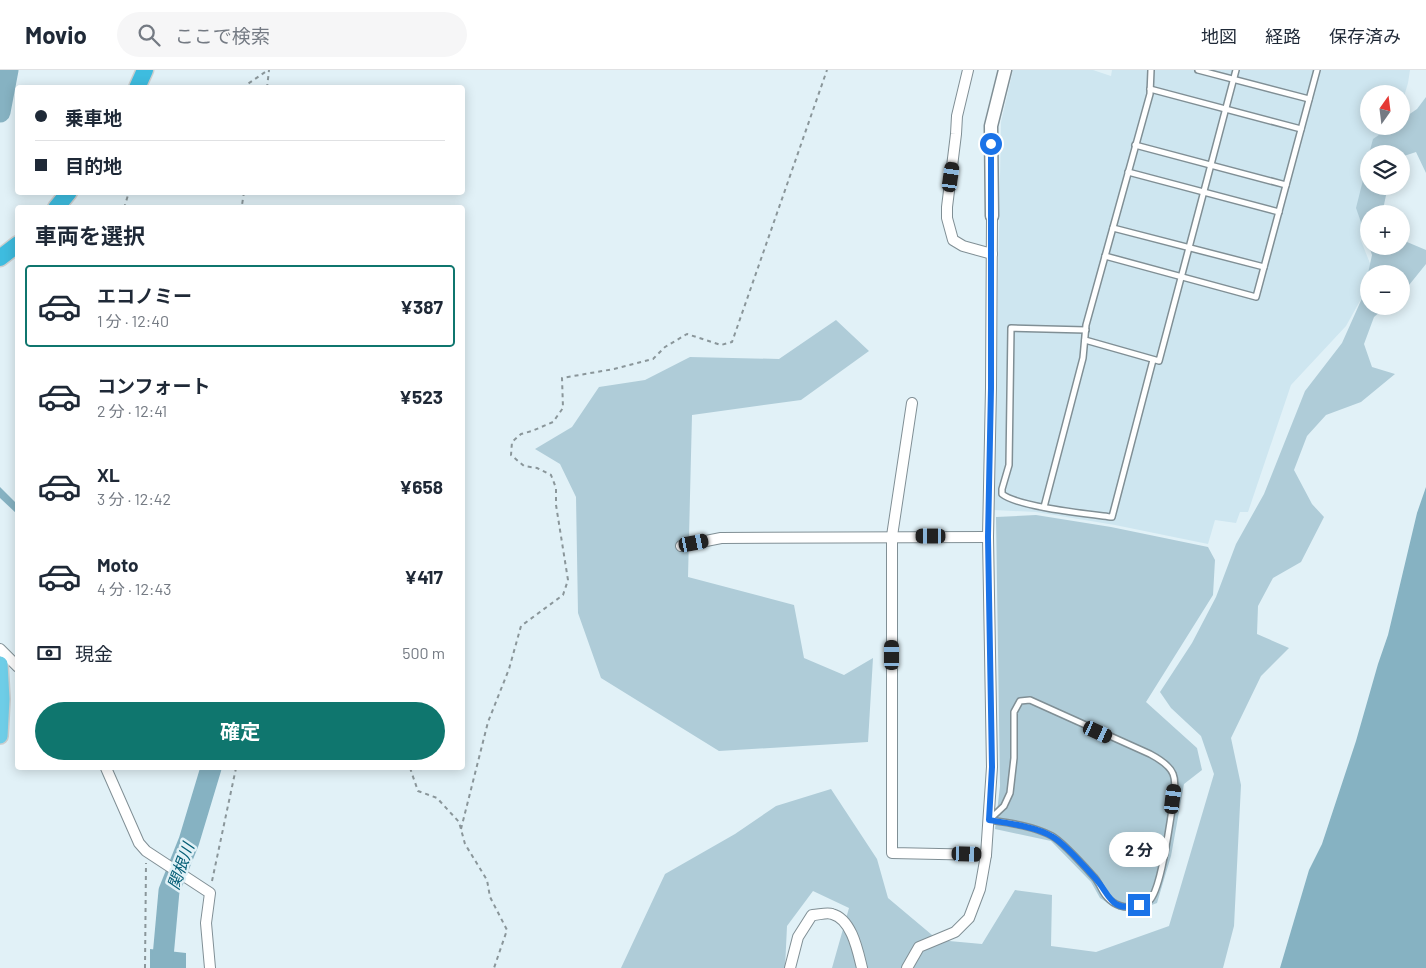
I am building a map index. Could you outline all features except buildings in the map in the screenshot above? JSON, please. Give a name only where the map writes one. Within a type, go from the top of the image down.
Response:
[{"type":"highway","points":[[138,85],[145,70]]},
{"type":"highway","points":[[59,205],[67,195]]},
{"type":"highway","points":[[0,258],[15,246]]},
{"type":"main road","points":[[0,664],[2,700],[0,736]]},
{"type":"street","points":[[968,70],[957,116],[947,218],[953,240],[964,246],[992,254]]},
{"type":"street","points":[[907,968],[919,947],[955,932],[969,918],[980,889],[986,855],[992,767],[988,537],[992,254],[991,126],[1005,70]]},
{"type":"street","points":[[912,403],[892,536],[892,853],[986,855]]},
{"type":"street","points":[[681,546],[721,538],[988,537]]},
{"type":"street","points":[[0,649],[15,663]]},
{"type":"street","points":[[107,770],[139,843],[148,852],[208,892],[206,923],[210,968]]},
{"type":"street","points":[[790,968],[798,937],[812,916],[832,914],[844,921],[854,936],[862,968]]},
{"type":"lane","points":[[1044,507],[1083,358],[1086,330],[1150,89],[1151,71],[1144,70]]},
{"type":"lane","points":[[1198,70],[1309,99]]},
{"type":"lane","points":[[1085,340],[1160,361],[1236,70]]},
{"type":"lane","points":[[1105,256],[1256,297],[1317,70]]},
{"type":"lane","points":[[1150,89],[1301,129]]},
{"type":"lane","points":[[1135,145],[1286,185]]},
{"type":"lane","points":[[1128,172],[1279,212]]},
{"type":"lane","points":[[1112,228],[1264,268]]},
{"type":"lane","points":[[1086,330],[1011,328],[1009,465],[1002,489],[1002,494],[1007,498],[1044,507],[1112,517],[1153,360]]},
{"type":"lane","points":[[1030,700],[1150,754],[1164,761],[1173,771],[1175,782],[1173,799],[1154,894],[1149,901],[1130,908],[1118,905],[1108,898],[1097,880],[1053,836],[1023,826],[989,820],[1004,806],[1010,793],[1014,758],[1014,712],[1020,701],[1030,700]]},
{"type":"path","points":[[246,85],[269,70]]},
{"type":"path","points":[[267,85],[269,70]]},
{"type":"path","points":[[461,829],[488,722],[509,669],[521,626],[563,595],[568,580],[556,505],[556,488],[551,475],[537,468],[524,466],[511,455],[512,442],[520,434],[553,422],[563,408],[562,378],[614,369],[653,359],[665,347],[687,334],[721,345],[732,342],[827,70]]},
{"type":"path","points":[[208,892],[236,770]]},
{"type":"path","points":[[411,770],[418,791],[437,798],[459,822],[466,844],[486,880],[490,898],[507,930],[494,968]]},
{"type":"path","points":[[145,968],[148,852]]},
{"type":"shaded area","points":[[1013,70],[1093,70],[1111,76],[1112,70],[1410,70],[1407,85],[1360,85],[1360,135],[1384,135],[1382,145],[1360,145],[1360,195],[1370,195],[1368,205],[1360,205],[1360,255],[1367,255],[1371,265],[1360,265],[1360,301],[1346,326],[1291,385],[1248,512],[1240,512],[1236,523],[1215,520],[1208,544],[1115,525],[1036,512],[994,510],[1001,122]]},
{"type":"shaded area","points":[[1426,97],[1426,173],[1416,152],[1410,154],[1410,145],[1371,145],[1373,139],[1379,135],[1410,135],[1410,114],[1417,109]]},
{"type":"shaded area","points":[[1360,192],[1360,195],[1386,195],[1384,205],[1360,205],[1360,219],[1356,208]]},
{"type":"shaded area","points":[[1410,243],[1426,250],[1426,264],[1410,284],[1410,265],[1370,265],[1372,255],[1410,255]]},
{"type":"shaded area","points":[[1360,303],[1360,315],[1376,315],[1364,344],[1372,367],[1395,374],[1361,402],[1326,415],[1307,436],[1294,470],[1312,504],[1324,517],[1301,562],[1273,578],[1258,606],[1257,634],[1289,648],[1261,676],[1231,738],[1241,785],[1234,926],[1223,968],[832,968],[849,908],[813,891],[787,926],[785,968],[621,968],[665,874],[735,834],[776,806],[831,789],[877,859],[888,898],[938,940],[982,944],[1015,890],[1052,895],[1051,946],[1096,952],[1169,926],[1214,774],[1201,736],[1171,708],[1160,692],[1192,643],[1216,597],[1236,544],[1264,494],[1305,391],[1342,343]]},
{"type":"shaded area","points":[[836,320],[869,351],[801,400],[692,415],[688,577],[794,605],[804,658],[844,675],[873,658],[868,742],[719,751],[601,678],[578,613],[576,497],[560,464],[535,449],[572,427],[599,387],[645,380],[690,357],[779,359]]},
{"type":"shaded area","points":[[0,487],[15,502],[15,512],[0,498]]},
{"type":"shaded area","points":[[1426,487],[1426,968],[1280,968],[1309,870],[1322,844],[1356,741],[1388,635],[1417,513]]},
{"type":"shaded area","points":[[1036,515],[1111,527],[1208,547],[1215,560],[1213,595],[1146,702],[1197,748],[1202,770],[1184,784],[1171,856],[1157,903],[1136,911],[1119,910],[1100,898],[1091,882],[1051,841],[995,829],[1000,786],[996,517]]},
{"type":"shaded area","points":[[150,949],[186,953],[186,968],[150,968]]},
{"type":"waterway","name":"関根川","points":[[0,112],[8,70]]},
{"type":"waterway","name":"関根川","points":[[162,968],[169,891],[189,841],[210,770]]},
{"type":"route","points":[[991,144],[991,388],[988,537],[992,767],[989,820],[1023,826],[1053,836],[1097,880],[1108,898],[1118,905],[1130,908],[1139,905]]}]
